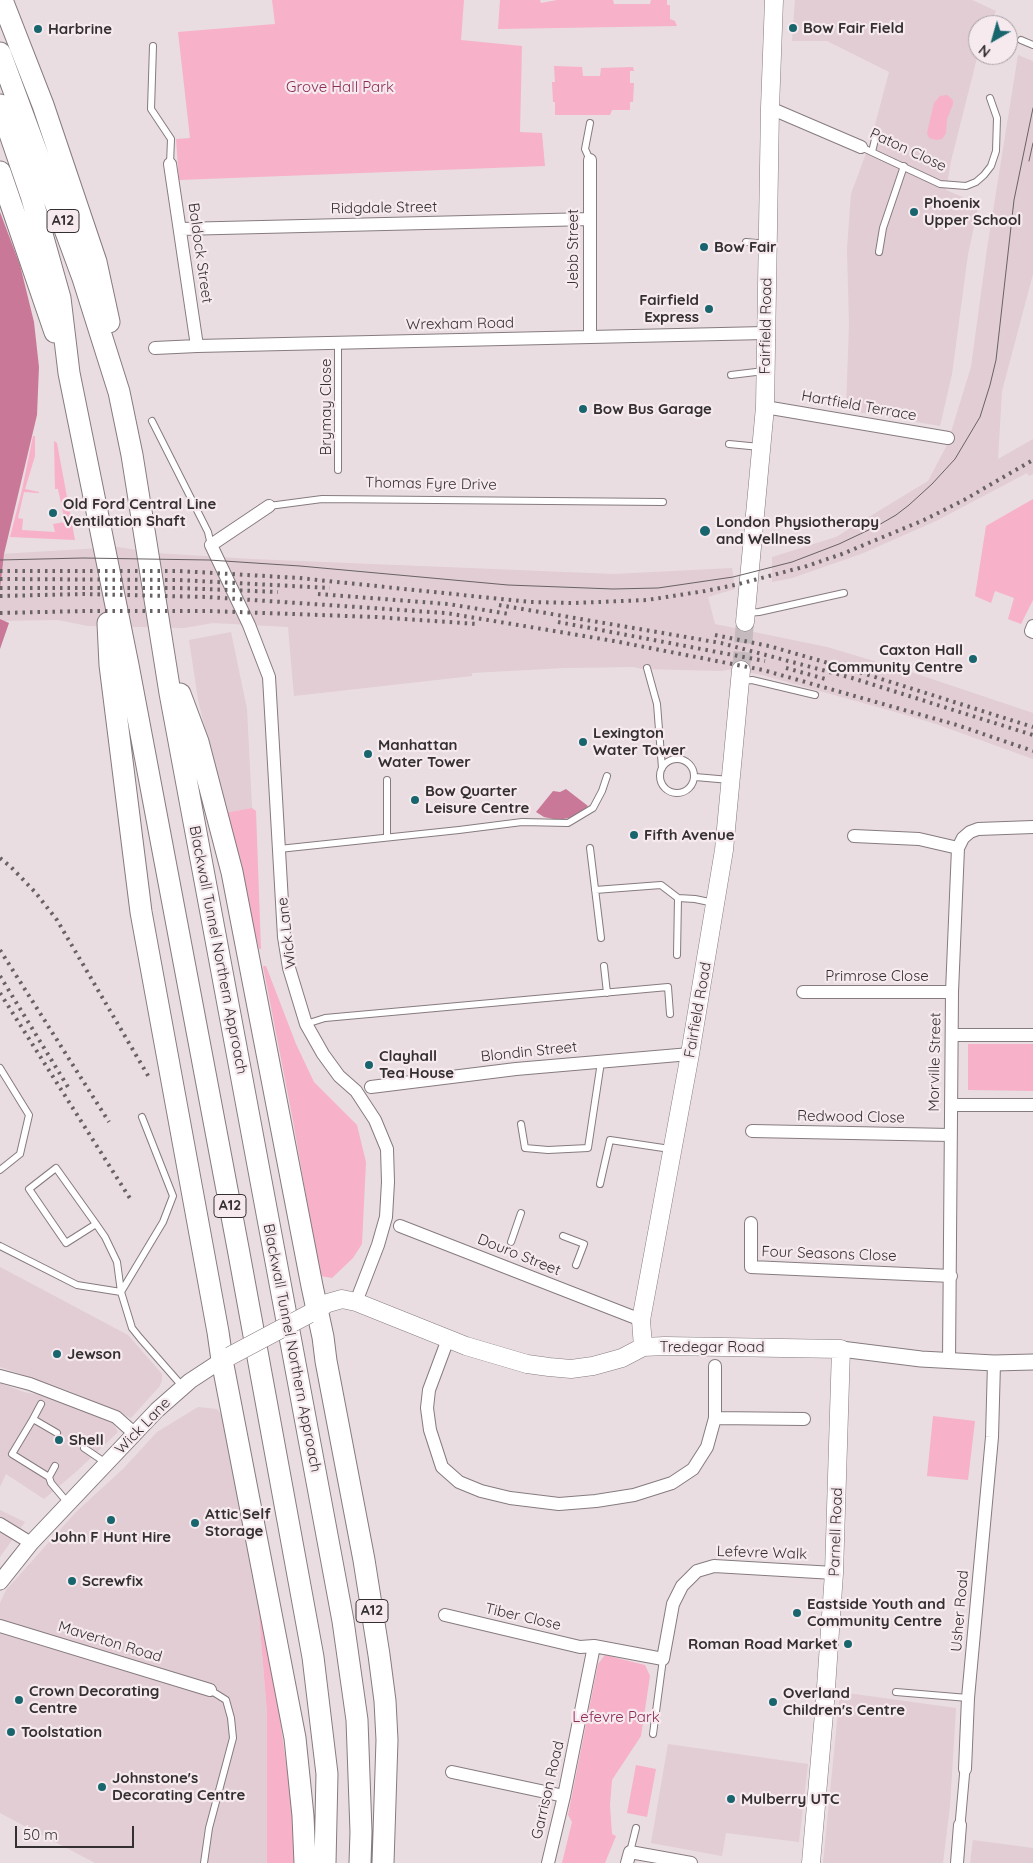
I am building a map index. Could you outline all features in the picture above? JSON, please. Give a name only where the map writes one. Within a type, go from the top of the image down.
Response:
[{"type":"highway","name":"A12","points":[[2,0],[43,104],[96,262],[106,302],[120,392]]},
{"type":"highway","name":"Blackwall Tunnel Northern Approach","points":[[0,52],[83,278],[120,392],[132,455],[161,642],[333,1563],[357,1720],[360,1768],[360,1863]]},
{"type":"highway","name":"A12","points":[[0,105],[31,195],[60,298],[69,373],[238,1248],[313,1657],[327,1774],[326,1863]]},
{"type":"highway","name":"A12","points":[[0,172],[69,373]]},
{"type":"highway","name":"A12","points":[[105,553],[110,665],[141,912],[216,1322],[226,1358],[295,1738],[303,1816],[305,1863]]},
{"type":"highway","name":"A12","points":[[161,642],[198,742],[232,872],[312,1286],[313,1311],[326,1361],[364,1560],[380,1655],[385,1702],[387,1740],[383,1863]]},
{"type":"main road","name":"Fairfield Road","points":[[746,617],[765,407],[764,371],[774,0]]},
{"type":"main road","name":"Fairfield Road","points":[[643,1347],[642,1320],[690,1054],[724,850],[740,675]]},
{"type":"main road","name":"Tredegar Road","points":[[313,1311],[328,1303],[342,1299],[356,1302],[448,1339],[527,1364],[571,1369],[622,1358],[643,1347],[716,1346],[841,1349]]},
{"type":"main road","name":"Wick Lane","points":[[226,1358],[313,1311]]},
{"type":"main road","name":"Parnell Road","points":[[811,1863],[826,1702],[834,1572],[841,1349]]},
{"type":"street","name":"Paton Close","points":[[770,108],[867,149]]},
{"type":"street","name":"Jebb Street","points":[[590,160],[590,337]]},
{"type":"street","name":"Baldock Street","points":[[170,164],[197,346]]},
{"type":"street","name":"Ridgdale Street","points":[[180,229],[590,219]]},
{"type":"street","name":"Wrexham Road","points":[[155,348],[765,333]]},
{"type":"street","name":"Hartfield Terrace","points":[[765,407],[948,438]]},
{"type":"street","name":"Thomas Fyre Drive","points":[[211,545],[269,506]]},
{"type":"street","name":"Wick Lane","points":[[211,545],[249,625],[269,677],[284,937],[289,968],[306,1024],[323,1054],[339,1076],[356,1091],[375,1120],[387,1149],[386,1217],[378,1245],[356,1302]]},
{"type":"street","points":[[854,836],[919,839],[958,848],[970,832],[978,829],[1033,827]]},
{"type":"street","name":"Morville Street","points":[[948,1360],[951,1276],[952,992],[958,848]]},
{"type":"street","name":"Primrose Close","points":[[803,992],[952,992]]},
{"type":"street","points":[[953,1035],[1033,1036]]},
{"type":"street","name":"Blondin Street","points":[[371,1087],[516,1069],[690,1054]]},
{"type":"street","points":[[951,1105],[1033,1105]]},
{"type":"street","name":"Redwood Close","points":[[752,1131],[950,1135]]},
{"type":"street","name":"Douro Street","points":[[386,1217],[400,1226],[503,1262],[567,1287],[642,1320]]},
{"type":"street","name":"Four Seasons Close","points":[[751,1222],[751,1267],[951,1276]]},
{"type":"street","points":[[448,1339],[429,1390],[427,1408],[430,1430],[442,1467],[460,1482],[481,1491],[510,1498],[559,1504],[596,1502],[634,1496],[672,1483],[693,1469],[707,1448],[714,1418],[715,1366]]},
{"type":"street","name":"Tredegar Road","points":[[841,1349],[921,1359],[994,1363],[1033,1362]]},
{"type":"street","name":"Wick Lane","points":[[0,1582],[31,1543],[157,1410],[183,1387],[226,1358]]},
{"type":"street","name":"Usher Road","points":[[957,1863],[968,1698],[992,1437],[994,1363]]},
{"type":"street","points":[[0,1376],[30,1384],[116,1417],[136,1434]]},
{"type":"street","points":[[714,1418],[804,1420]]},
{"type":"street","points":[[0,1524],[31,1543]]},
{"type":"street","name":"Lefevre Walk","points":[[663,1659],[673,1604],[682,1586],[697,1572],[714,1566],[834,1572]]},
{"type":"street","name":"Tiber Close","points":[[445,1615],[580,1647],[594,1646]]},
{"type":"street","name":"Maverton Road","points":[[0,1626],[210,1690]]},
{"type":"street","points":[[594,1646],[663,1659]]},
{"type":"street","name":"Garrison Road","points":[[548,1863],[564,1796],[594,1646]]},
{"type":"street","points":[[452,1772],[564,1796]]},
{"type":"street","points":[[629,1857],[691,1863]]},
{"type":"lane","points":[[1021,40],[1033,45]]},
{"type":"lane","points":[[152,46],[151,109],[171,140],[170,164]]},
{"type":"lane","name":"Paton Close","points":[[867,149],[925,178],[948,186],[966,186],[980,178],[991,166],[996,151],[997,118],[990,98]]},
{"type":"lane","points":[[590,122],[585,149],[590,160]]},
{"type":"lane","points":[[867,149],[876,135]]},
{"type":"lane","points":[[879,252],[883,228],[904,166]]},
{"type":"lane","points":[[746,242],[767,244]]},
{"type":"lane","name":"Brymay Close","points":[[338,343],[338,470]]},
{"type":"lane","points":[[731,375],[764,371]]},
{"type":"lane","points":[[152,421],[208,532],[211,545]]},
{"type":"lane","points":[[729,444],[761,448]]},
{"type":"lane","name":"Thomas Fyre Drive","points":[[269,506],[322,499],[663,502]]},
{"type":"lane","points":[[746,617],[760,612],[844,593]]},
{"type":"lane","points":[[647,668],[657,704],[662,768],[661,780],[667,790],[672,792],[680,793],[691,787],[694,777],[692,767],[682,760],[671,760],[662,768]]},
{"type":"lane","points":[[740,675],[752,680],[815,695]]},
{"type":"lane","points":[[279,849],[522,822],[568,823],[593,808],[607,776]]},
{"type":"lane","points":[[694,777],[731,780]]},
{"type":"lane","points":[[387,780],[387,836]]},
{"type":"lane","points":[[590,848],[601,938]]},
{"type":"lane","points":[[595,890],[661,885],[678,898],[695,899],[716,904]]},
{"type":"lane","points":[[677,955],[678,898]]},
{"type":"lane","points":[[604,966],[607,993]]},
{"type":"lane","points":[[306,1024],[325,1018],[668,987],[670,1014]]},
{"type":"lane","points":[[521,1124],[525,1148],[548,1150],[588,1148],[601,1062]]},
{"type":"lane","points":[[0,1068],[29,1115],[20,1154],[0,1170]]},
{"type":"lane","points":[[121,1292],[163,1222],[172,1196],[142,1117]]},
{"type":"lane","points":[[600,1184],[610,1140],[672,1150]]},
{"type":"lane","points":[[96,1224],[66,1243],[29,1188],[56,1168],[96,1224],[117,1262],[121,1292],[132,1328],[183,1387]]},
{"type":"lane","points":[[511,1242],[521,1213]]},
{"type":"lane","points":[[563,1236],[584,1244],[576,1266]]},
{"type":"lane","points":[[0,1246],[77,1285],[121,1292]]},
{"type":"lane","points":[[42,1404],[12,1454],[49,1477],[51,1483],[68,1503]]},
{"type":"lane","points":[[33,1419],[57,1433]]},
{"type":"lane","points":[[84,1448],[107,1463]]},
{"type":"lane","points":[[49,1477],[55,1466]]},
{"type":"lane","points":[[653,1734],[663,1659]]},
{"type":"lane","points":[[204,1863],[209,1828],[233,1738],[231,1718],[226,1700],[210,1690]]},
{"type":"lane","points":[[896,1692],[968,1698]]},
{"type":"lane","points":[[629,1857],[636,1828]]},
{"type":"shaded area","name":"Phoenix Upper School","points":[[795,0],[972,0],[996,11],[994,15],[968,15],[968,65],[975,65],[951,161],[946,190],[979,204],[968,254],[952,374],[940,426],[846,410],[849,324],[847,249],[851,194],[871,140],[889,72],[827,41],[792,41]]},
{"type":"shaded area","points":[[1018,55],[1033,61],[1033,274],[1002,391],[998,459],[1033,439],[1033,474],[1029,476],[1027,473],[936,521],[861,554],[792,578],[772,582],[772,557],[836,537],[928,481],[947,445],[971,367],[987,249],[1016,65],[1018,65]]},
{"type":"shaded area","points":[[0,212],[20,265],[34,322],[39,367],[37,415],[4,554],[0,589]]},
{"type":"shaded area","points":[[118,547],[156,553],[252,559],[614,574],[732,568],[735,589],[708,597],[715,624],[827,647],[911,672],[1033,713],[1033,759],[936,724],[762,675],[732,669],[722,671],[642,669],[633,667],[565,668],[472,673],[472,676],[294,696],[288,627],[213,623],[184,628],[88,626],[58,620],[0,621],[0,554]]},
{"type":"shaded area","points":[[0,619],[9,623],[0,649]]},
{"type":"shaded area","points":[[231,632],[247,709],[252,808],[224,813],[198,699],[189,640]]},
{"type":"shaded area","points":[[566,789],[588,806],[580,814],[558,820],[544,817],[536,812],[553,791],[560,792]]},
{"type":"shaded area","points":[[0,1267],[128,1335],[162,1374],[162,1381],[159,1387],[131,1418],[69,1391],[0,1367]]},
{"type":"shaded area","name":"Shell","points":[[0,1383],[24,1392],[52,1397],[113,1423],[118,1432],[44,1499],[6,1474],[0,1487]]},
{"type":"shaded area","points":[[198,1407],[217,1409],[226,1421],[258,1603],[267,1713],[267,1863],[95,1863],[0,1813],[0,1603],[6,1590],[76,1512],[124,1468],[157,1432]]},
{"type":"shaded area","points":[[0,1510],[25,1522],[0,1557]]},
{"type":"shaded area","points":[[840,1692],[956,1708],[950,1806],[943,1863],[823,1863]]},
{"type":"shaded area","name":"Mulberry UTC","points":[[668,1744],[808,1764],[799,1842],[726,1833],[722,1856],[651,1843]]},
{"type":"shaded area","points":[[973,1840],[1033,1848],[1033,1863],[970,1863]]},
{"type":"green space","name":"Grove Hall Park","points":[[272,0],[464,0],[461,40],[522,46],[520,132],[542,133],[545,166],[179,180],[176,139],[190,138],[178,32],[275,24]]},
{"type":"green space","points":[[500,0],[540,0],[541,3],[557,0],[613,0],[614,4],[650,4],[651,0],[667,0],[667,5],[670,5],[670,19],[675,21],[677,26],[498,29]]},
{"type":"green space","points":[[554,66],[582,67],[583,76],[600,76],[601,68],[633,67],[634,71],[630,71],[630,83],[634,83],[633,102],[630,102],[630,110],[612,110],[610,115],[555,115],[552,82],[555,82]]},
{"type":"green space","points":[[947,95],[953,100],[953,104],[947,119],[946,133],[942,139],[929,138],[927,133],[934,103],[940,96]]},
{"type":"green space","points":[[33,436],[35,436],[35,456],[25,489],[39,493],[24,492],[18,518],[23,519],[22,530],[55,532],[53,524],[65,522],[58,489],[55,489],[54,441],[57,443],[75,540],[10,537]]},
{"type":"green space","points":[[1033,499],[1033,600],[1021,624],[1008,619],[1014,598],[995,591],[991,603],[975,596],[986,526]]},
{"type":"green space","points":[[252,808],[256,811],[261,949],[259,949],[224,813]]},
{"type":"green space","points":[[263,966],[266,966],[296,1044],[314,1082],[357,1125],[366,1162],[362,1244],[353,1258],[332,1278],[320,1276]]},
{"type":"green space","points":[[968,1044],[1033,1044],[1033,1091],[968,1090]]},
{"type":"green space","points":[[933,1416],[975,1421],[968,1480],[927,1476]]},
{"type":"green space","points":[[258,1603],[279,1712],[293,1813],[294,1863],[267,1863],[267,1713]]},
{"type":"green space","name":"Lefevre Park","points":[[605,1655],[645,1665],[650,1676],[641,1736],[612,1780],[610,1805],[612,1834],[616,1836],[605,1863],[562,1863],[572,1822],[568,1815],[598,1664]]},
{"type":"green space","points":[[636,1765],[656,1769],[647,1817],[627,1813]]},
{"type":"tunnel","points":[[741,670],[745,622]]},
{"type":"tram line","points":[[0,560],[83,558],[209,560],[300,566],[508,585],[613,589],[658,588],[733,577],[792,562],[839,544],[877,526],[909,505],[955,459],[980,417],[996,360],[1014,200],[1033,108]]},
{"type":"tram line","points":[[1029,161],[1033,143]]},
{"type":"railway","points":[[0,571],[179,571],[299,578],[530,602],[574,603],[647,600],[735,585],[807,566],[842,554],[924,520],[964,500],[1033,460]]},
{"type":"railway","points":[[0,579],[179,580],[330,588]]},
{"type":"railway","points":[[0,588],[179,588],[278,592]]},
{"type":"railway","points":[[0,596],[84,594],[208,597],[446,613],[614,641],[763,670],[957,725],[1033,751]]},
{"type":"railway","points":[[318,594],[448,604],[509,614]]},
{"type":"railway","points":[[499,605],[721,643],[852,678],[1033,735]]},
{"type":"railway","points":[[0,613],[209,611],[376,617],[477,624]]},
{"type":"railway","points":[[558,622],[765,661]]},
{"type":"railway","points":[[715,635],[769,646],[856,671],[1033,727]]},
{"type":"railway","points":[[786,668],[829,680]]},
{"type":"railway","points":[[0,858],[35,892],[57,920],[150,1079]]},
{"type":"railway","points":[[0,950],[109,1122]]},
{"type":"railway","points":[[0,976],[68,1087]]},
{"type":"railway","points":[[0,993],[131,1200]]},
{"type":"place","name":"Bow Fair Field","points":[[793,28]]},
{"type":"place","name":"Harbrine","points":[[38,29]]},
{"type":"place","name":"Phoenix Upper School","points":[[914,212]]},
{"type":"place","name":"Bow Fair","points":[[704,247]]},
{"type":"place","name":"Fairfield Express","points":[[709,309]]},
{"type":"place","name":"Bow Bus Garage","points":[[583,409]]},
{"type":"place","name":"Old Ford Central Line Ventilation Shaft","points":[[53,513]]},
{"type":"place","name":"London Physiotherapy and Wellness","points":[[705,531]]},
{"type":"place","name":"Caxton Hall Community Centre","points":[[973,659]]},
{"type":"place","name":"Lexington Water Tower","points":[[583,742]]},
{"type":"place","name":"Manhattan Water Tower","points":[[368,754]]},
{"type":"place","name":"Bow Quarter Leisure Centre","points":[[415,800]]},
{"type":"place","name":"Fifth Avenue","points":[[634,835]]},
{"type":"place","name":"Clayhall Tea House","points":[[369,1065]]},
{"type":"place","name":"Jewson","points":[[57,1354]]},
{"type":"place","name":"Shell","points":[[59,1440]]},
{"type":"place","name":"John F Hunt Hire","points":[[111,1520]]},
{"type":"place","name":"Attic Self Storage","points":[[195,1523]]},
{"type":"place","name":"Screwfix","points":[[72,1581]]},
{"type":"place","name":"Eastside Youth and Community Centre","points":[[797,1613]]},
{"type":"place","name":"Roman Road Market","points":[[848,1644]]},
{"type":"place","name":"Crown Decorating Centre","points":[[19,1700]]},
{"type":"place","name":"Overland Children's Centre","points":[[773,1702]]},
{"type":"place","name":"Toolstation","points":[[11,1732]]},
{"type":"place","name":"Johnstone's Decorating Centre","points":[[102,1787]]},
{"type":"place","name":"Mulberry UTC","points":[[731,1799]]}]
